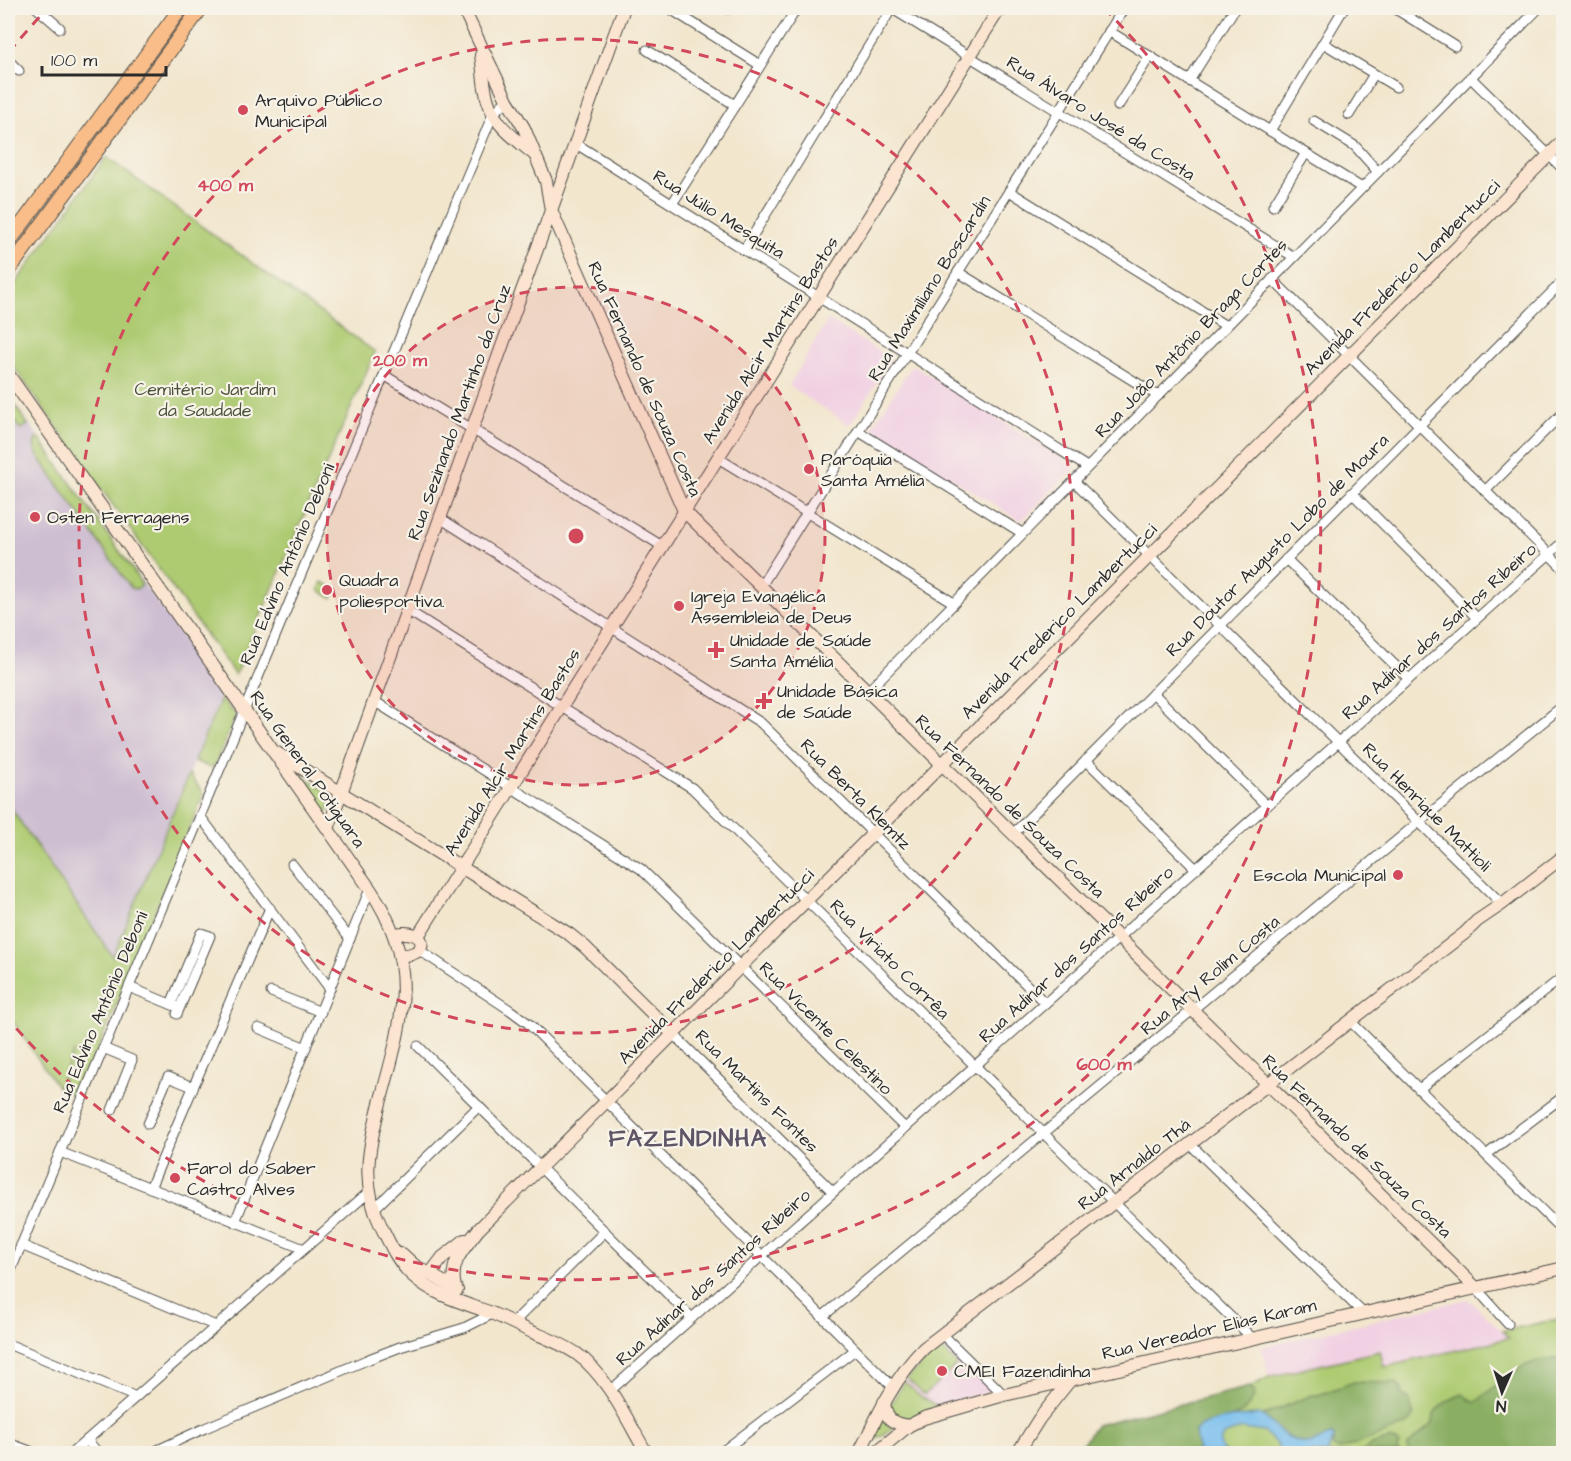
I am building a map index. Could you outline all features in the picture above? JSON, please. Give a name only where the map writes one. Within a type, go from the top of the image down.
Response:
[{"type":"main road","points":[[8,243],[181,8]]},
{"type":"main road","points":[[8,271],[201,8]]},
{"type":"main road","points":[[156,43],[169,52]]},
{"type":"main road","points":[[145,57],[158,66]]},
{"type":"street","points":[[37,8],[60,28]]},
{"type":"street","name":"Rua Fernando de Souza Costa","points":[[463,8],[507,100],[524,128],[546,181],[551,210],[684,511],[1476,1288],[1508,1324]]},
{"type":"street","name":"Rua Sezinando Martinho da Cruz","points":[[328,829],[624,8]]},
{"type":"street","points":[[672,204],[797,8]]},
{"type":"street","points":[[744,250],[892,8]]},
{"type":"street","name":"Rua Álvaro José da Costa","points":[[892,8],[1294,257]]},
{"type":"street","name":"Avenida Alcir Martins Bastos","points":[[418,936],[1000,8]]},
{"type":"street","name":"Rua Maximiliano Boscardin","points":[[761,586],[1124,8]]},
{"type":"street","points":[[1190,81],[1235,8]]},
{"type":"street","points":[[1270,130],[1344,8]]},
{"type":"street","points":[[1394,8],[1455,46]]},
{"type":"street","points":[[1524,8],[1536,10]]},
{"type":"street","points":[[672,10],[760,65]]},
{"type":"street","name":"Rua João Antônio Braga Cortes","points":[[868,691],[1536,10]]},
{"type":"street","points":[[1109,31],[1362,188]]},
{"type":"street","points":[[1323,43],[1396,87]]},
{"type":"street","name":"Rua Fernando de Souza Costa","points":[[480,45],[485,91],[493,114],[505,131],[535,154]]},
{"type":"street","points":[[647,50],[735,105]]},
{"type":"street","points":[[1118,106],[1150,56]]},
{"type":"street","points":[[8,60],[19,71]]},
{"type":"street","points":[[1349,115],[1374,74]]},
{"type":"street","points":[[1470,78],[1563,170]]},
{"type":"street","name":"Rua Edvino Antônio Deboni","points":[[8,1277],[493,114],[507,100]]},
{"type":"street","points":[[1314,121],[1354,146],[1377,172]]},
{"type":"street","name":"Avenida Frederico Lambertucci","points":[[430,1274],[443,1257],[478,1230],[541,1168],[1563,140]]},
{"type":"street","name":"Rua Júlio Mesquita","points":[[575,143],[1087,467]]},
{"type":"street","points":[[1273,206],[1306,153]]},
{"type":"street","points":[[1009,191],[1226,326]]},
{"type":"street","points":[[958,272],[1158,396]]},
{"type":"street","points":[[1272,279],[1563,569]]},
{"type":"street","name":"Rua Doutor Augusto Lobo de Moura","points":[[1013,834],[1563,280]]},
{"type":"street","name":"Rua General Potiguara","points":[[8,374],[370,889],[395,934],[403,982],[401,1018],[370,1145],[368,1169],[374,1209],[398,1258],[412,1276],[442,1295],[490,1313],[576,1353],[595,1370],[610,1391],[647,1454]]},
{"type":"street","points":[[384,375],[662,546]]},
{"type":"street","points":[[1485,491],[1563,412]]},
{"type":"street","points":[[858,431],[1022,533]]},
{"type":"street","points":[[718,458],[954,603]]},
{"type":"street","name":"Rua Henrique Mattioli","points":[[1074,481],[1502,904]]},
{"type":"street","points":[[1352,493],[1477,618]]},
{"type":"street","name":"Rua Berta Klemtz","points":[[440,518],[761,723],[1045,1004]]},
{"type":"street","name":"Rua Adinar dos Santos Ribeiro","points":[[610,1391],[1563,541]]},
{"type":"street","points":[[1286,559],[1409,679]]},
{"type":"street","name":"Rua Viriato Corrêa","points":[[407,610],[692,789],[1252,1338]]},
{"type":"street","points":[[1153,693],[1267,806]]},
{"type":"street","name":"Rua Vicente Celestino","points":[[374,701],[637,866],[905,1128]]},
{"type":"street","name":"Rua Ary Rolim Costa","points":[[822,1317],[1563,705]]},
{"type":"street","name":"Rua Martins Fontes","points":[[273,751],[569,934],[833,1192]]},
{"type":"street","points":[[1086,760],[1196,869]]},
{"type":"street","points":[[200,816],[330,989]]},
{"type":"street","name":"Rua Arnaldo Thá","points":[[859,1454],[892,1387],[916,1357],[942,1334],[1350,1020],[1465,933],[1492,916],[1502,904],[1563,856]]},
{"type":"street","points":[[292,864],[350,939]]},
{"type":"street","points":[[236,1222],[370,889]]},
{"type":"street","points":[[150,1188],[270,908]]},
{"type":"street","points":[[201,933],[210,936],[176,1009],[201,933]]},
{"type":"street","points":[[395,934],[410,933],[418,936],[421,943],[419,951],[412,955],[400,955]]},
{"type":"street","points":[[419,951],[529,1024],[892,1387]]},
{"type":"street","points":[[1419,1089],[1563,976]]},
{"type":"street","points":[[129,987],[176,1009]]},
{"type":"street","points":[[271,992],[321,1012]]},
{"type":"street","points":[[1350,1020],[1563,1232]]},
{"type":"street","points":[[258,1028],[306,1048]]},
{"type":"street","points":[[418,1046],[692,1318]]},
{"type":"street","points":[[103,1048],[132,1060],[112,1110]]},
{"type":"street","points":[[148,1124],[168,1077],[193,1087]]},
{"type":"street","points":[[1486,1155],[1563,1096]]},
{"type":"street","points":[[374,1209],[479,1106]]},
{"type":"street","points":[[1190,1144],[1363,1313]]},
{"type":"street","points":[[60,1152],[304,1249]]},
{"type":"street","points":[[71,1454],[370,1191]]},
{"type":"street","name":"Avenida Frederico Lambertucci","points":[[454,1288],[452,1276],[454,1265],[478,1230]]},
{"type":"street","points":[[513,1323],[605,1231]]},
{"type":"street","name":"Rua General Potiguara","points":[[387,1236],[408,1260],[490,1313]]},
{"type":"street","points":[[21,1245],[216,1326]]},
{"type":"street","name":"Rua Vereador Elias Karam","points":[[874,1454],[908,1426],[931,1415],[1005,1395],[1563,1268]]},
{"type":"street","points":[[430,1274],[442,1295]]},
{"type":"street","points":[[149,1454],[369,1359],[400,1347],[465,1328],[490,1313]]},
{"type":"street","points":[[942,1334],[1005,1395]]},
{"type":"street","points":[[8,1344],[136,1397]]},
{"type":"street","points":[[719,1454],[855,1350]]},
{"type":"street","points":[[1017,1454],[1039,1419],[1071,1379]]},
{"type":"street","points":[[1032,1388],[1038,1391],[1043,1400],[1039,1419]]},
{"type":"street","points":[[884,1402],[886,1415],[890,1420],[908,1426]]},
{"type":"street","points":[[87,1440],[99,1454]]},
{"type":"street","points":[[8,1443],[38,1454]]},
{"type":"shaded area","points":[[828,320],[892,359],[850,425],[789,386]]},
{"type":"shaded area","points":[[912,365],[1076,467],[1021,521],[871,429]]},
{"type":"shaded area","points":[[8,394],[222,693],[113,957],[8,804]]},
{"type":"shaded area","points":[[1468,1299],[1509,1338],[1383,1367],[1379,1351],[1269,1377],[1262,1347]]},
{"type":"shaded area","name":"CMEI Fazendinha","points":[[942,1342],[993,1391],[938,1406],[922,1398],[904,1381],[919,1361]]},
{"type":"green space","name":"Cemitério Jardim da Saudade","points":[[106,157],[375,352],[235,675],[8,359],[8,294]]},
{"type":"green space","points":[[8,395],[28,425],[20,429],[8,413]]},
{"type":"green space","points":[[38,437],[142,585],[136,589],[131,588],[38,456],[34,446]]},
{"type":"green space","name":"Quadra poliesportiva.","points":[[322,582],[336,589],[332,598],[318,590]]},
{"type":"green space","points":[[221,699],[236,715],[214,767],[211,768],[194,761]]},
{"type":"green space","points":[[296,772],[334,795],[326,816]]},
{"type":"green space","points":[[189,774],[204,794],[78,1097],[59,1089],[74,1051],[58,1088],[8,1014],[8,804],[113,957]]},
{"type":"green space","points":[[1563,1318],[1563,1453],[1075,1454],[1096,1425],[1250,1387],[1269,1377],[1380,1351],[1384,1367],[1509,1338],[1502,1331]]},
{"type":"green space","points":[[940,1346],[957,1365],[924,1395],[907,1379]]},
{"type":"green space","points":[[1563,1357],[1563,1453],[1409,1453],[1408,1446],[1430,1426],[1435,1413],[1447,1401],[1463,1394],[1476,1402],[1518,1369],[1535,1362]]},
{"type":"green space","points":[[904,1381],[922,1398],[938,1406],[910,1421],[894,1418],[889,1408]]},
{"type":"green space","points":[[1354,1382],[1396,1383],[1402,1389],[1402,1394],[1409,1399],[1414,1416],[1404,1426],[1340,1450],[1333,1447],[1334,1436],[1331,1435],[1311,1443],[1301,1442],[1283,1434],[1262,1416],[1312,1395]]},
{"type":"green space","points":[[1250,1387],[1255,1391],[1254,1396],[1244,1411],[1195,1431],[1198,1453],[1075,1454],[1096,1425]]},
{"type":"green space","points":[[883,1419],[886,1424],[894,1428],[871,1442]]},
{"type":"green space","points":[[1390,1439],[1399,1444],[1397,1449],[1399,1453],[1361,1453],[1372,1445]]},
{"type":"water","points":[[1262,1415],[1283,1434],[1301,1442],[1314,1442],[1331,1435],[1334,1439],[1326,1453],[1278,1453],[1278,1446],[1265,1432],[1243,1429],[1224,1435],[1220,1442],[1222,1450],[1226,1453],[1198,1453],[1195,1431],[1200,1427],[1223,1419]]},
{"type":"place","name":"Arquivo Público Municipal","points":[[243,110]]},
{"type":"place","name":"Paróquia Santa Amélia","points":[[809,469]]},
{"type":"place","name":"Osten Ferragens","points":[[35,517]]},
{"type":"place","name":"Quadra poliesportiva.","points":[[327,590]]},
{"type":"place","name":"Igreja Evangélica Assembleia de Deus","points":[[679,606]]},
{"type":"place","name":"Unidade de Saúde Santa Amélia","points":[[716,650]]},
{"type":"place","name":"Unidade Básica de Saúde","points":[[764,701]]},
{"type":"place","name":"Escola Municipal","points":[[1398,875]]},
{"type":"place","name":"Farol do Saber Castro Alves","points":[[175,1178]]},
{"type":"place","name":"CMEI Fazendinha","points":[[942,1371]]},
{"type":"district","name":"FAZENDINHA","points":[[688,1138]]}]
